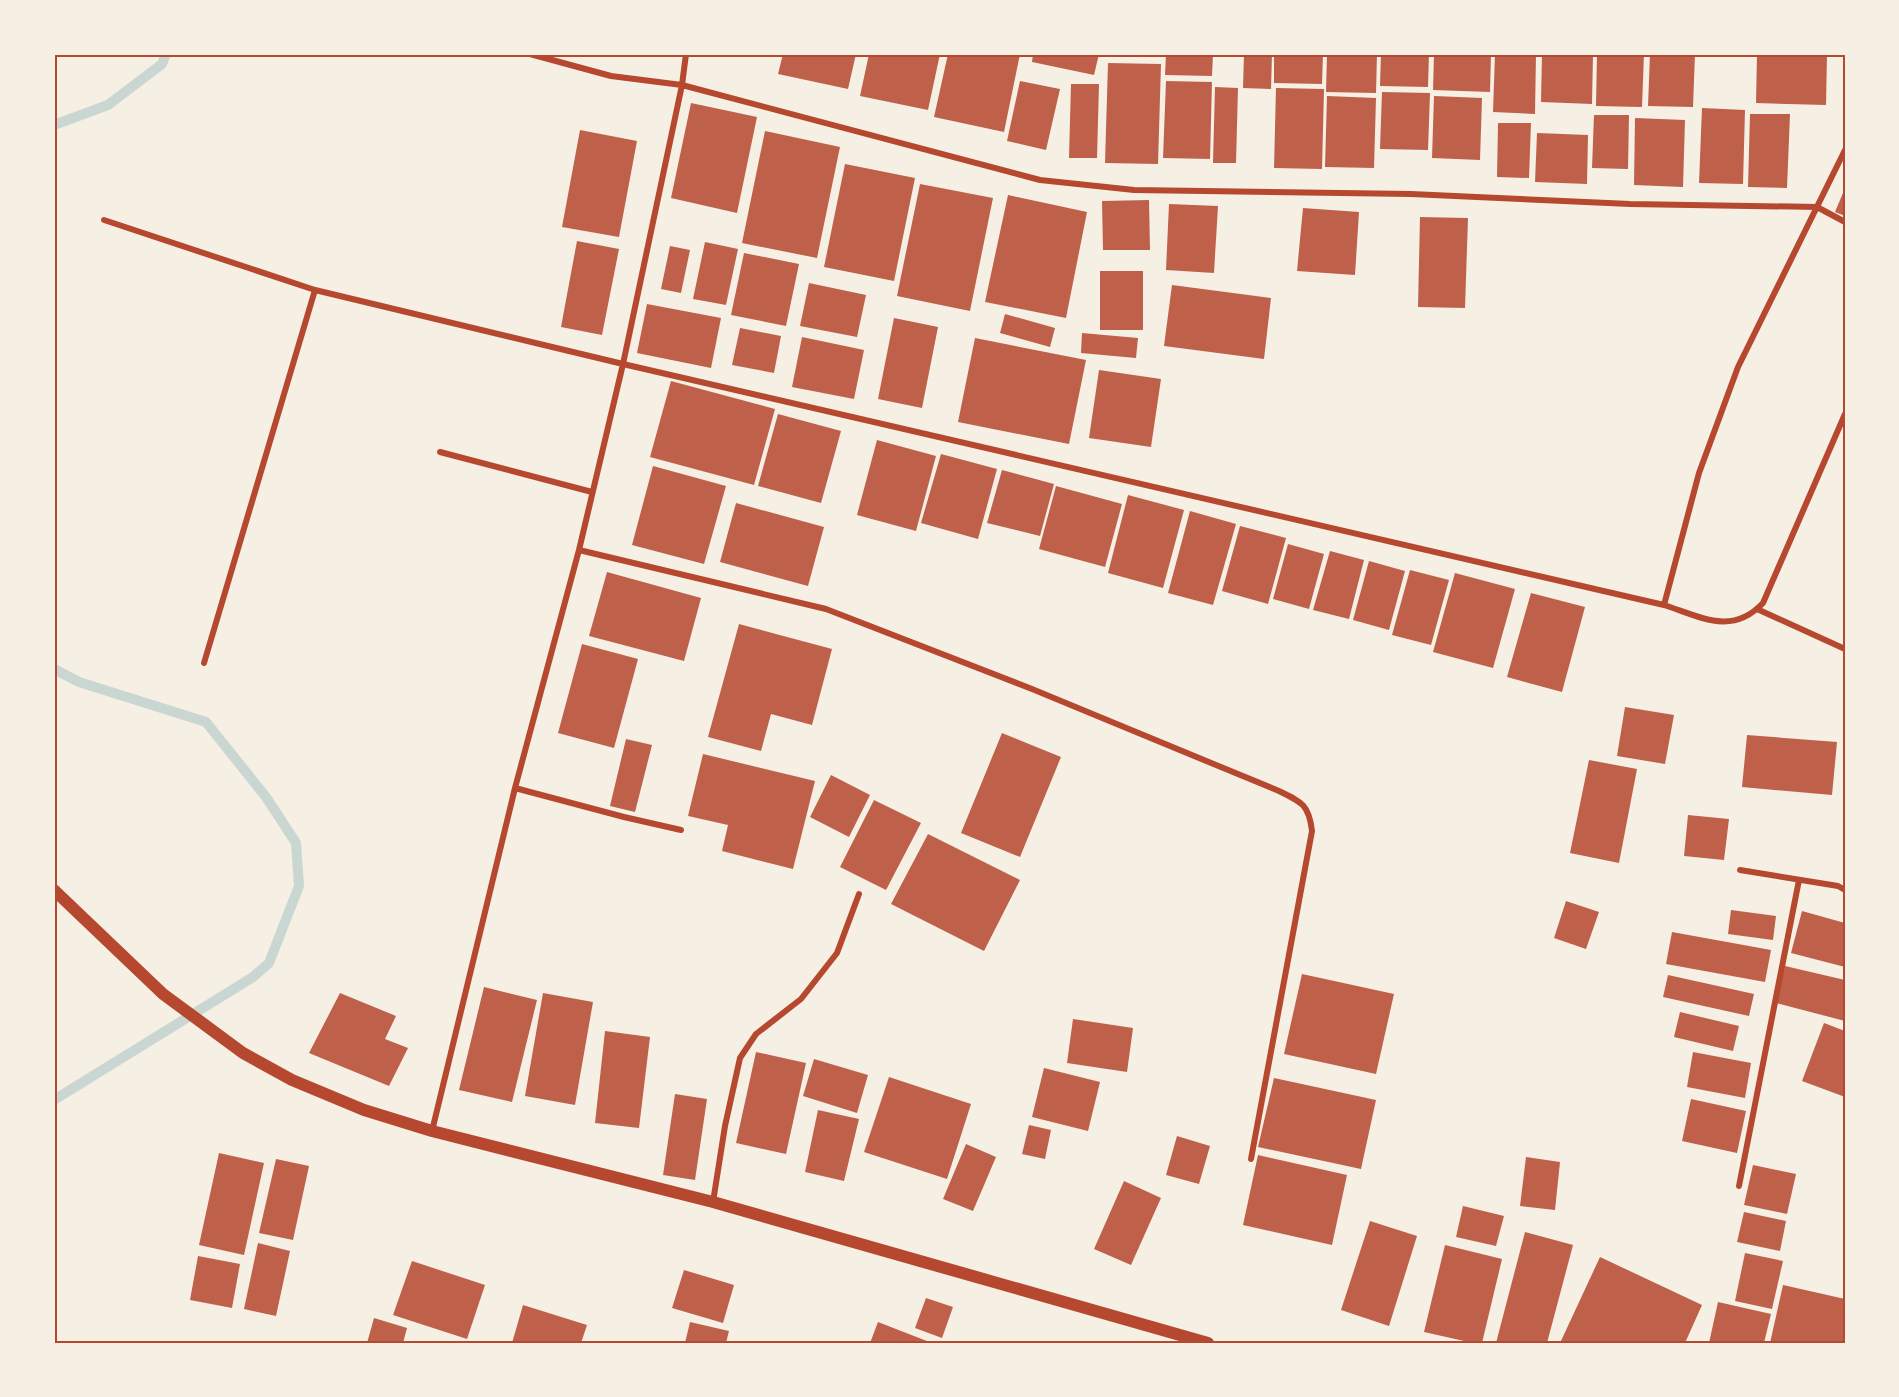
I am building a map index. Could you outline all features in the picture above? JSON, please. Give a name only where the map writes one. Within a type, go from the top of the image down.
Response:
[{"type":"main road","points":[[54,890],[163,994],[243,1053],[302,1084],[364,1110],[432,1131],[713,1202],[1208,1343]]},
{"type":"street","points":[[530,54],[611,76],[682,85],[1041,180],[1122,189],[1412,194],[1630,204],[1817,207],[1845,222]]},
{"type":"street","points":[[432,1131],[514,788],[579,550],[623,364],[687,54]]},
{"type":"street","points":[[1664,605],[1699,473],[1738,368],[1845,150]]},
{"type":"street","points":[[104,220],[315,290],[623,364],[1664,605],[1712,621],[1737,622],[1763,603],[1845,414]]},
{"type":"street","points":[[204,663],[315,290]]},
{"type":"street","points":[[440,452],[592,492]]},
{"type":"street","points":[[579,550],[826,609],[1032,689],[1279,791],[1303,805],[1310,814],[1312,831],[1251,1159]]},
{"type":"street","points":[[1757,609],[1845,649]]},
{"type":"street","points":[[514,788],[681,830]]},
{"type":"street","points":[[1740,870],[1838,886],[1845,890]]},
{"type":"street","points":[[1739,1186],[1799,880]]},
{"type":"street","points":[[713,1202],[724,1126],[740,1058],[756,1034],[801,999],[837,953],[859,894]]},
{"type":"building","points":[[783,54],[856,54],[848,89],[778,74]]},
{"type":"building","points":[[869,54],[940,54],[928,110],[860,96]]},
{"type":"building","points":[[948,54],[1020,54],[1004,132],[934,117]]},
{"type":"building","points":[[1033,54],[1099,54],[1094,75],[1032,62]]},
{"type":"building","points":[[1166,54],[1213,54],[1212,76],[1165,75]]},
{"type":"building","points":[[1244,54],[1272,54],[1271,89],[1243,88]]},
{"type":"building","points":[[1274,54],[1323,54],[1322,84],[1274,83]]},
{"type":"building","points":[[1327,54],[1377,54],[1376,93],[1326,92]]},
{"type":"building","points":[[1381,54],[1429,54],[1428,87],[1380,86]]},
{"type":"building","points":[[1434,54],[1491,54],[1490,92],[1433,90]]},
{"type":"building","points":[[1495,54],[1536,54],[1535,114],[1493,112]]},
{"type":"building","points":[[1542,54],[1593,54],[1592,104],[1541,102]]},
{"type":"building","points":[[1597,54],[1644,54],[1642,107],[1596,106]]},
{"type":"building","points":[[1650,54],[1695,54],[1693,107],[1648,106]]},
{"type":"building","points":[[1757,54],[1827,54],[1826,105],[1756,103]]},
{"type":"building","points":[[1108,63],[1161,64],[1158,164],[1105,163]]},
{"type":"building","points":[[1020,81],[1060,89],[1046,150],[1007,141]]},
{"type":"building","points":[[1166,81],[1212,82],[1210,159],[1163,158]]},
{"type":"building","points":[[1071,84],[1099,84],[1097,158],[1069,158]]},
{"type":"building","points":[[1215,87],[1238,88],[1236,163],[1213,163]]},
{"type":"building","points":[[1276,88],[1324,89],[1322,169],[1274,168]]},
{"type":"building","points":[[1382,92],[1430,93],[1428,150],[1380,149]]},
{"type":"building","points":[[1327,96],[1376,98],[1374,168],[1325,167]]},
{"type":"building","points":[[1434,96],[1482,98],[1480,160],[1432,158]]},
{"type":"building","points":[[691,103],[757,117],[737,213],[671,198]]},
{"type":"building","points":[[1702,108],[1745,110],[1743,184],[1699,183]]},
{"type":"building","points":[[1750,114],[1790,114],[1787,188],[1748,187]]},
{"type":"building","points":[[1594,115],[1629,115],[1628,169],[1592,168]]},
{"type":"building","points":[[1635,118],[1685,120],[1683,187],[1634,185]]},
{"type":"building","points":[[1498,123],[1531,123],[1529,178],[1497,177]]},
{"type":"building","points":[[580,130],[637,141],[619,237],[562,227]]},
{"type":"building","points":[[765,131],[840,147],[817,258],[742,243]]},
{"type":"building","points":[[1537,133],[1588,135],[1587,184],[1535,182]]},
{"type":"building","points":[[845,164],[915,178],[894,281],[824,267]]},
{"type":"building","points":[[920,184],[993,198],[970,311],[897,296]]},
{"type":"building","points":[[1845,188],[1845,216],[1835,212]]},
{"type":"building","points":[[1008,195],[1087,212],[1066,318],[985,302]]},
{"type":"building","points":[[1149,200],[1150,250],[1103,250],[1102,201]]},
{"type":"building","points":[[1169,204],[1218,206],[1214,273],[1166,270]]},
{"type":"building","points":[[1303,208],[1359,212],[1355,275],[1297,271]]},
{"type":"building","points":[[1420,217],[1468,218],[1465,308],[1418,307]]},
{"type":"building","points":[[577,241],[619,249],[602,335],[561,327]]},
{"type":"building","points":[[705,242],[738,249],[726,305],[693,299]]},
{"type":"building","points":[[670,246],[690,250],[681,293],[661,289]]},
{"type":"building","points":[[744,253],[799,264],[786,326],[731,315]]},
{"type":"building","points":[[1100,271],[1143,271],[1143,330],[1100,330]]},
{"type":"building","points":[[809,283],[866,295],[857,337],[800,326]]},
{"type":"building","points":[[1172,285],[1271,298],[1264,359],[1164,346]]},
{"type":"building","points":[[647,304],[721,318],[711,368],[637,353]]},
{"type":"building","points":[[1005,314],[1055,328],[1050,347],[1000,333]]},
{"type":"building","points":[[894,318],[938,327],[922,408],[878,399]]},
{"type":"building","points":[[740,328],[781,336],[774,373],[732,365]]},
{"type":"building","points":[[1082,333],[1138,338],[1136,358],[1081,353]]},
{"type":"building","points":[[802,337],[864,350],[854,399],[792,387]]},
{"type":"building","points":[[975,338],[1086,360],[1069,444],[958,422]]},
{"type":"building","points":[[1099,370],[1161,379],[1151,447],[1089,438]]},
{"type":"building","points":[[671,381],[775,409],[754,485],[650,457]]},
{"type":"building","points":[[778,414],[841,431],[821,503],[758,486]]},
{"type":"building","points":[[877,440],[936,456],[916,531],[857,515]]},
{"type":"building","points":[[941,454],[997,469],[978,539],[921,523]]},
{"type":"building","points":[[653,466],[726,486],[704,564],[632,545]]},
{"type":"building","points":[[1002,470],[1054,484],[1040,536],[987,523]]},
{"type":"building","points":[[1056,486],[1122,504],[1105,567],[1039,549]]},
{"type":"building","points":[[1128,495],[1184,510],[1163,588],[1108,573]]},
{"type":"building","points":[[736,503],[824,527],[808,586],[720,562]]},
{"type":"building","points":[[1190,511],[1236,524],[1213,605],[1168,593]]},
{"type":"building","points":[[1240,526],[1286,538],[1268,604],[1222,591]]},
{"type":"building","points":[[1288,544],[1324,554],[1309,609],[1273,599]]},
{"type":"building","points":[[1330,551],[1364,560],[1349,619],[1313,610]]},
{"type":"building","points":[[1369,561],[1405,571],[1389,630],[1353,620]]},
{"type":"building","points":[[1410,570],[1449,580],[1431,645],[1392,635]]},
{"type":"building","points":[[607,572],[701,598],[684,661],[589,636]]},
{"type":"building","points":[[1455,573],[1515,589],[1493,668],[1433,652]]},
{"type":"building","points":[[1531,593],[1585,607],[1562,692],[1507,677]]},
{"type":"building","points":[[739,624],[832,649],[812,725],[771,714],[761,751],[708,737]]},
{"type":"building","points":[[582,644],[638,659],[614,748],[558,733]]},
{"type":"building","points":[[1625,707],[1674,715],[1665,764],[1617,756]]},
{"type":"building","points":[[1002,733],[1061,757],[1020,857],[961,833]]},
{"type":"building","points":[[1747,735],[1837,742],[1832,795],[1742,787]]},
{"type":"building","points":[[626,739],[652,745],[635,812],[610,806]]},
{"type":"building","points":[[703,754],[815,781],[793,869],[722,851],[728,825],[688,816]]},
{"type":"building","points":[[1589,760],[1637,769],[1619,863],[1570,853]]},
{"type":"building","points":[[831,775],[870,795],[849,837],[810,817]]},
{"type":"building","points":[[874,800],[921,823],[886,890],[840,867]]},
{"type":"building","points":[[1688,815],[1729,819],[1724,860],[1684,856]]},
{"type":"building","points":[[928,834],[1020,880],[984,951],[891,904]]},
{"type":"building","points":[[1566,901],[1599,912],[1586,949],[1554,938]]},
{"type":"building","points":[[1731,910],[1776,916],[1773,940],[1728,934]]},
{"type":"building","points":[[1802,911],[1845,923],[1845,967],[1791,953]]},
{"type":"building","points":[[1672,932],[1771,950],[1765,982],[1666,964]]},
{"type":"building","points":[[1785,966],[1845,980],[1845,1021],[1776,1003]]},
{"type":"building","points":[[1302,974],[1394,994],[1376,1074],[1284,1054]]},
{"type":"building","points":[[1668,975],[1754,994],[1749,1016],[1663,997]]},
{"type":"building","points":[[484,987],[537,1000],[512,1102],[459,1090]]},
{"type":"building","points":[[340,993],[396,1016],[385,1039],[408,1048],[389,1086],[309,1053]]},
{"type":"building","points":[[543,993],[593,1002],[575,1105],[525,1096]]},
{"type":"building","points":[[1680,1012],[1739,1026],[1733,1051],[1674,1037]]},
{"type":"building","points":[[1073,1019],[1133,1028],[1127,1072],[1067,1063]]},
{"type":"building","points":[[1824,1023],[1845,1031],[1845,1097],[1802,1081]]},
{"type":"building","points":[[605,1031],[650,1037],[639,1128],[595,1123]]},
{"type":"building","points":[[756,1052],[806,1063],[786,1154],[736,1143]]},
{"type":"building","points":[[1693,1052],[1751,1063],[1745,1098],[1687,1087]]},
{"type":"building","points":[[814,1059],[868,1075],[857,1113],[803,1096]]},
{"type":"building","points":[[1044,1068],[1100,1082],[1088,1131],[1032,1117]]},
{"type":"building","points":[[889,1077],[971,1104],[947,1179],[864,1152]]},
{"type":"building","points":[[1274,1078],[1376,1100],[1361,1169],[1258,1147]]},
{"type":"building","points":[[675,1094],[707,1099],[695,1180],[663,1175]]},
{"type":"building","points":[[1691,1099],[1746,1111],[1737,1153],[1682,1141]]},
{"type":"building","points":[[818,1110],[859,1119],[844,1181],[805,1172]]},
{"type":"building","points":[[1029,1125],[1051,1130],[1045,1159],[1022,1154]]},
{"type":"building","points":[[1177,1136],[1210,1146],[1199,1184],[1166,1175]]},
{"type":"building","points":[[966,1144],[996,1157],[973,1211],[943,1199]]},
{"type":"building","points":[[219,1153],[264,1163],[244,1255],[199,1245]]},
{"type":"building","points":[[1258,1155],[1347,1175],[1332,1245],[1243,1225]]},
{"type":"building","points":[[1526,1157],[1560,1162],[1555,1210],[1520,1206]]},
{"type":"building","points":[[276,1159],[309,1166],[293,1240],[259,1233]]},
{"type":"building","points":[[1753,1165],[1796,1174],[1787,1214],[1744,1205]]},
{"type":"building","points":[[1124,1181],[1161,1198],[1131,1265],[1094,1249]]},
{"type":"building","points":[[1463,1206],[1504,1216],[1496,1246],[1456,1237]]},
{"type":"building","points":[[1744,1212],[1786,1221],[1780,1251],[1737,1242]]},
{"type":"building","points":[[1370,1221],[1417,1236],[1389,1326],[1341,1310]]},
{"type":"building","points":[[1525,1232],[1573,1245],[1547,1343],[1496,1343]]},
{"type":"building","points":[[258,1243],[290,1251],[276,1316],[244,1309]]},
{"type":"building","points":[[1445,1245],[1502,1259],[1482,1343],[1424,1332]]},
{"type":"building","points":[[1745,1253],[1783,1261],[1772,1309],[1735,1301]]},
{"type":"building","points":[[198,1256],[240,1264],[232,1308],[190,1300]]},
{"type":"building","points":[[1600,1257],[1702,1305],[1685,1343],[1560,1343]]},
{"type":"building","points":[[412,1261],[485,1285],[467,1339],[393,1315]]},
{"type":"building","points":[[684,1270],[734,1285],[723,1323],[672,1308]]},
{"type":"building","points":[[1783,1285],[1845,1299],[1845,1343],[1770,1343]]},
{"type":"building","points":[[926,1298],[953,1307],[942,1338],[915,1328]]},
{"type":"building","points":[[1718,1302],[1771,1314],[1764,1343],[1709,1343]]},
{"type":"building","points":[[523,1305],[587,1325],[581,1343],[512,1343]]},
{"type":"building","points":[[374,1318],[407,1328],[403,1343],[367,1343]]},
{"type":"building","points":[[690,1322],[729,1331],[726,1343],[685,1343]]},
{"type":"building","points":[[878,1322],[932,1343],[870,1343]]},
{"type":"waterway","points":[[54,125],[108,105],[162,64],[166,54]]},
{"type":"waterway","points":[[54,669],[79,682],[206,722],[266,797],[296,843],[299,886],[269,963],[253,977],[54,1100]]}]
